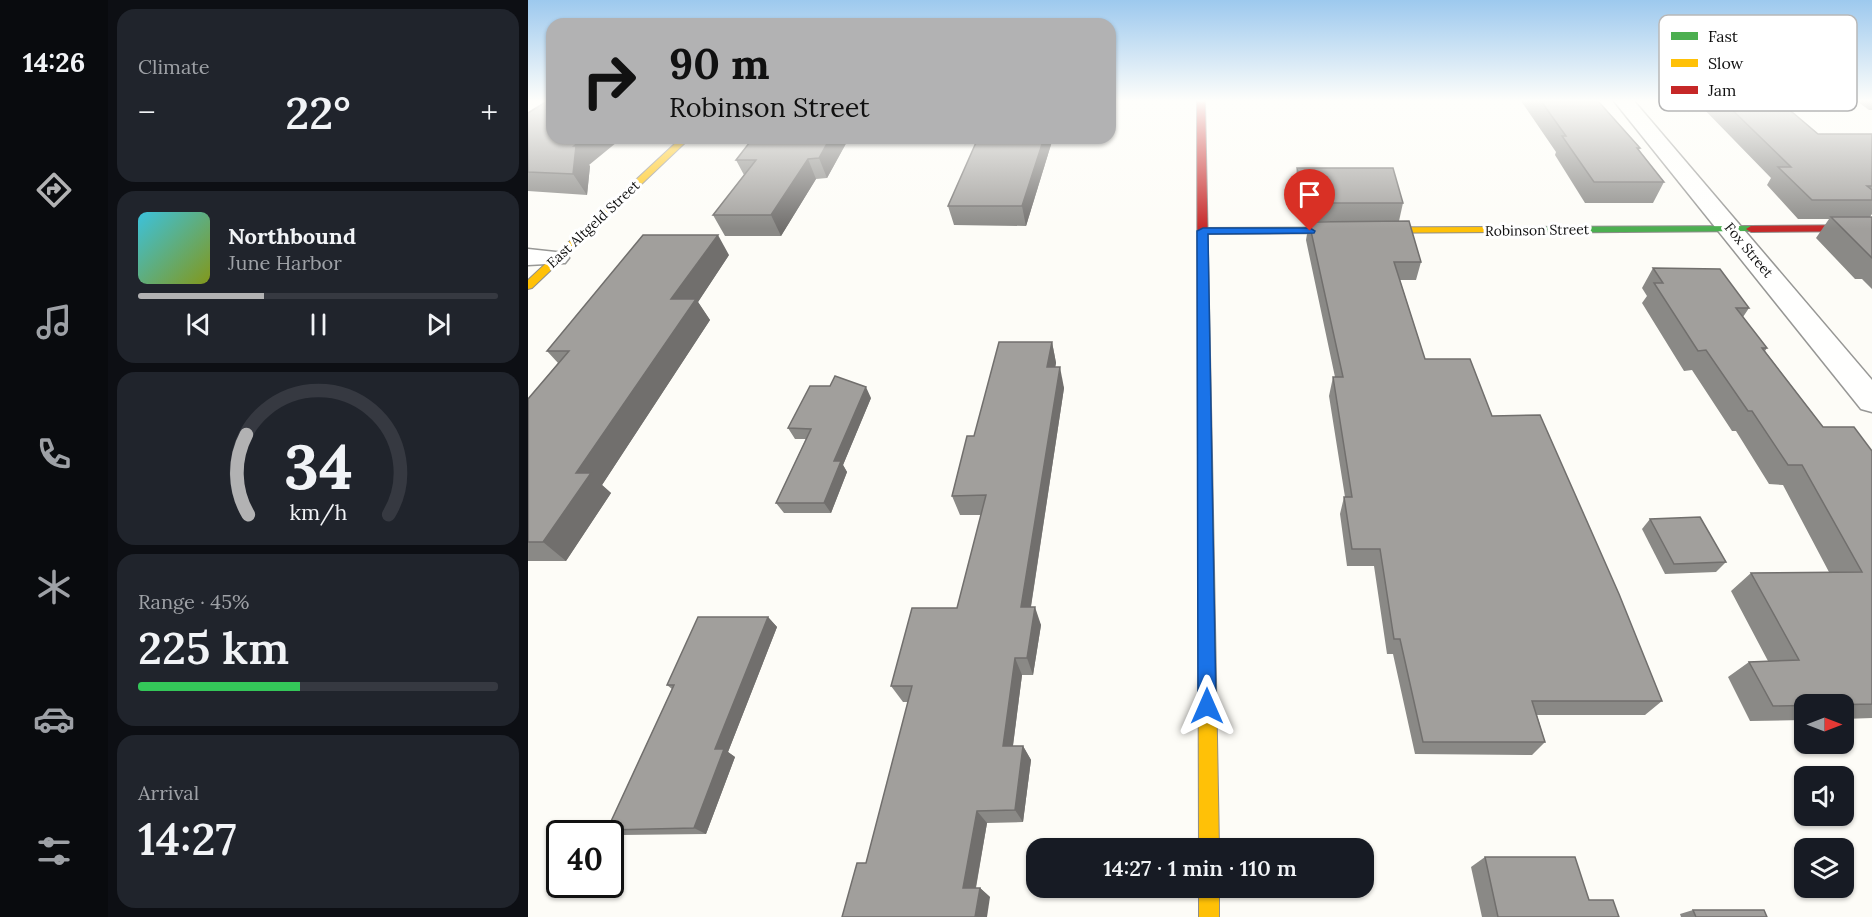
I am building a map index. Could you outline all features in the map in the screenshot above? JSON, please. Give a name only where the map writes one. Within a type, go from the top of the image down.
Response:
[{"type":"street","name":"East Altgeld Street","points":[[528,286],[680,144]]},
{"type":"street","points":[[1202,144],[1209,838]]},
{"type":"street","name":"Fox Street","points":[[1660,144],[1872,400]]},
{"type":"street","name":"Robinson Street","points":[[1203,231],[1872,228]]},
{"type":"street","points":[[528,257],[556,258]]},
{"type":"street","points":[[1209,898],[1209,917]]},
{"type":"building","points":[[528,144],[576,144],[574,146],[576,146],[573,174],[528,172]]},
{"type":"building","points":[[748,144],[827,144],[819,158],[808,159],[771,215],[713,215],[756,160],[736,160]]},
{"type":"building","points":[[975,144],[1042,144],[1022,206],[948,206]]},
{"type":"building","points":[[1567,144],[1636,144],[1640,148],[1637,148],[1664,182],[1594,182]]},
{"type":"building","points":[[1767,144],[1872,144],[1872,186],[1867,186],[1872,190],[1872,200],[1812,200],[1778,167],[1791,167]]},
{"type":"building","points":[[1297,168],[1393,168],[1403,203],[1305,203]]},
{"type":"building","points":[[1831,217],[1872,217],[1872,258]]},
{"type":"building","points":[[1409,221],[1421,262],[1394,262],[1425,359],[1470,359],[1492,416],[1540,415],[1619,594],[1662,701],[1532,701],[1545,742],[1423,742],[1400,639],[1394,639],[1380,549],[1352,549],[1344,497],[1352,497],[1333,377],[1343,377],[1309,222]]},
{"type":"building","points":[[643,235],[718,235],[671,299],[696,299],[576,473],[591,473],[543,542],[528,542],[528,399],[569,351],[547,351]]},
{"type":"building","points":[[1653,268],[1720,269],[1749,308],[1736,308],[1767,348],[1762,348],[1823,427],[1854,427],[1872,451],[1872,704],[1854,704],[1854,694],[1794,694],[1794,706],[1773,706],[1749,662],[1799,660],[1751,573],[1862,572],[1802,465],[1788,465],[1752,411],[1748,411],[1706,350],[1698,351],[1654,283],[1663,283]]},
{"type":"building","points":[[999,342],[1052,342],[1047,367],[1060,367],[1021,607],[1035,607],[1027,658],[1015,658],[1003,746],[1023,746],[1015,810],[977,811],[963,888],[980,888],[975,917],[842,917],[857,863],[866,863],[912,686],[891,686],[912,608],[957,608],[986,495],[952,496],[967,436],[974,436]]},
{"type":"building","points":[[835,376],[866,387],[834,461],[841,461],[824,503],[776,503],[811,429],[788,428],[810,386],[830,386]]},
{"type":"building","points":[[1700,517],[1726,562],[1674,564],[1650,519]]},
{"type":"building","points":[[698,617],[768,617],[715,749],[724,749],[694,828],[624,830],[624,820],[612,820],[674,685],[667,685]]},
{"type":"building","points":[[1485,857],[1575,857],[1589,900],[1613,900],[1619,917],[1498,917]]},
{"type":"building","points":[[1693,910],[1764,910],[1767,917],[1696,917]]},
{"type":"traffic: fast","points":[[1499,230],[1751,229]]},
{"type":"traffic: slow","points":[[528,286],[680,144]]},
{"type":"traffic: slow","points":[[1203,231],[1499,230]]},
{"type":"traffic: slow","points":[[1205,456],[1209,838]]},
{"type":"traffic: slow","points":[[1209,898],[1209,917]]},
{"type":"traffic: jam","points":[[1201,144],[1205,456]]},
{"type":"traffic: jam","points":[[1751,229],[1872,228]]},
{"type":"route","points":[[1207,706],[1203,231],[1310,231]]}]
